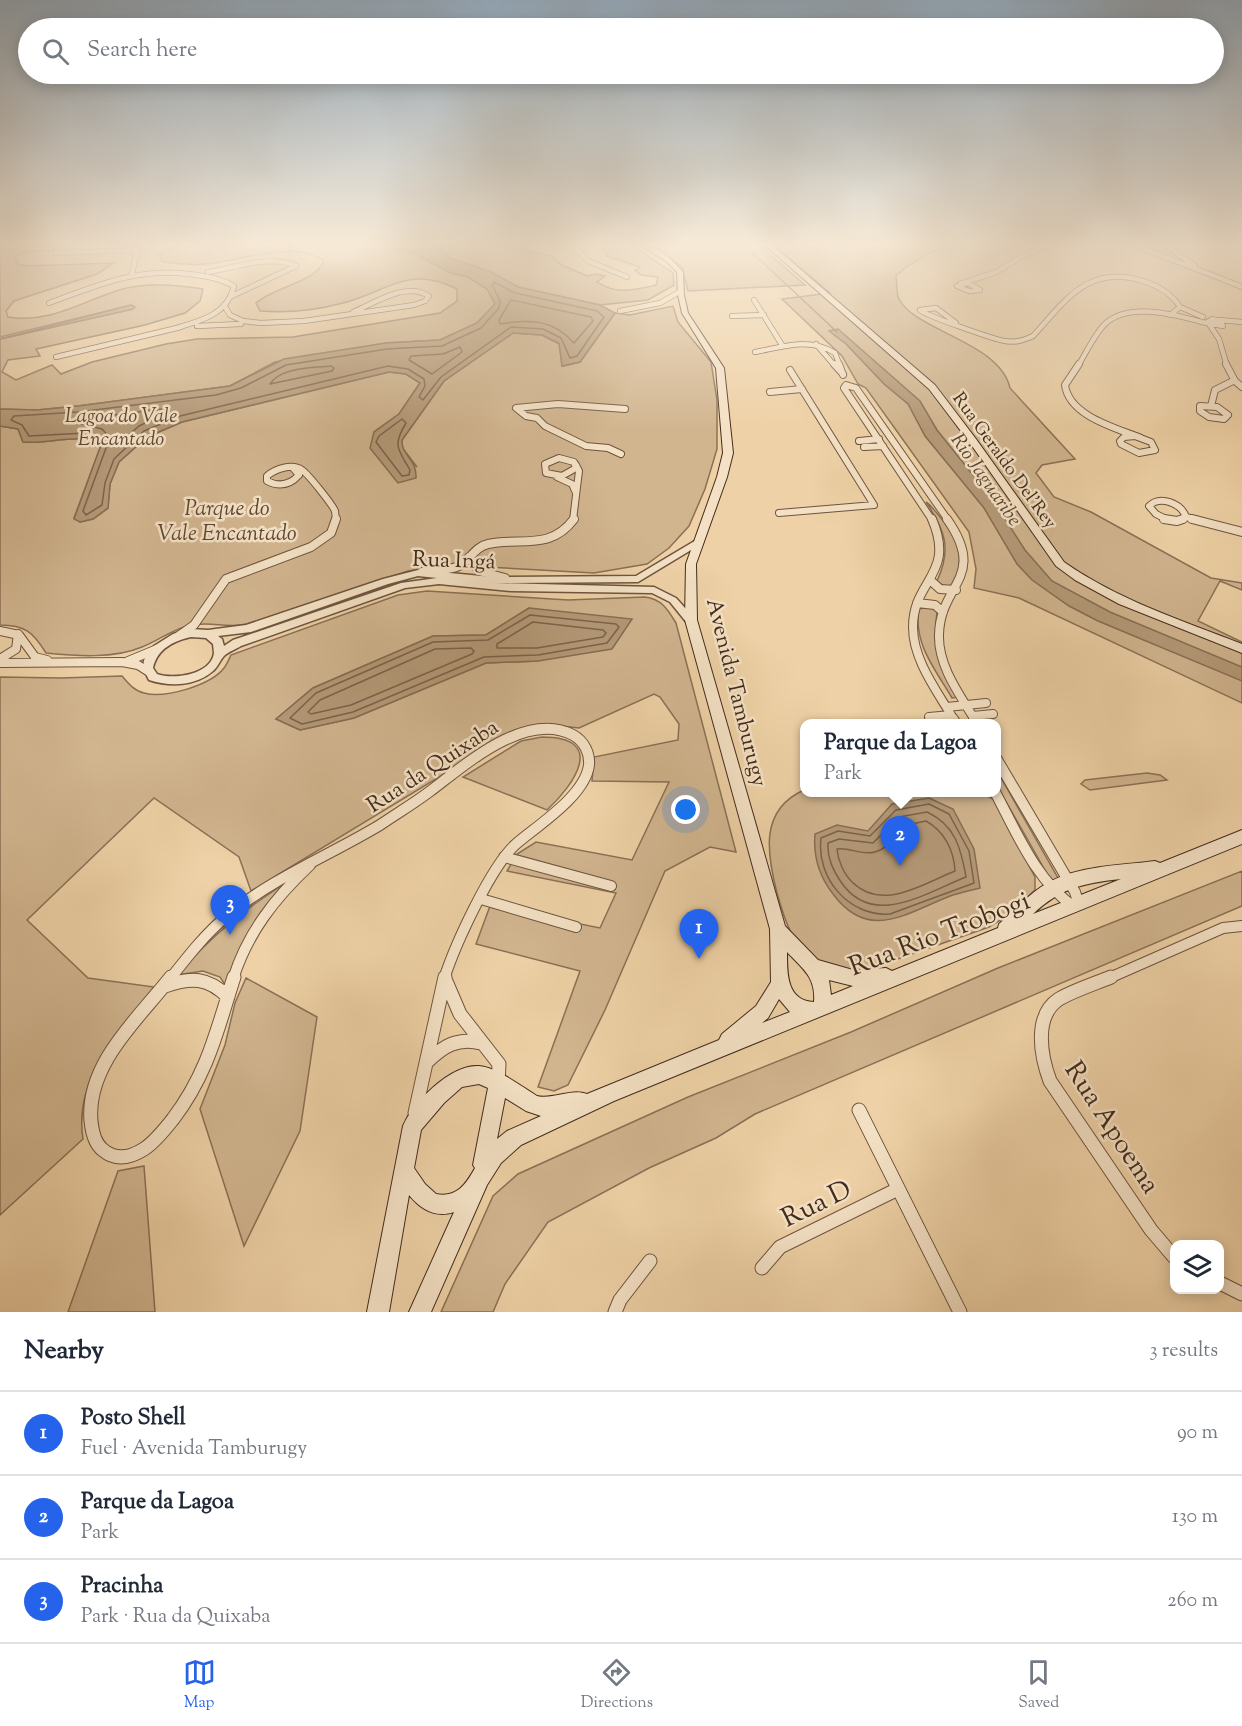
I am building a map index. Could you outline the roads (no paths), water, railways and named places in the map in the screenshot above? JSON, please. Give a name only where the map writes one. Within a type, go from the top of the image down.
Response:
[{"type":"main road","name":"Avenida Tamburugy","points":[[684,306],[685,313],[720,368],[727,440],[726,463],[698,542],[689,580],[691,620],[778,929],[779,984]]},
{"type":"main road","name":"Rua Geraldo Del'Rey","points":[[839,306],[932,387],[974,441],[1060,564],[1075,577],[1114,596],[1242,649]]},
{"type":"main road","name":"Rua Rio Trobogi","points":[[816,1008],[1076,906],[1242,837]]},
{"type":"main road","points":[[997,937],[1052,889],[1068,883],[1175,865]]},
{"type":"main road","name":"Avenida Tamburugy","points":[[778,929],[795,950],[816,968]]},
{"type":"main road","points":[[816,968],[853,978],[905,973]]},
{"type":"main road","points":[[420,1312],[477,1184],[502,1146],[608,1094],[816,1008],[824,984],[816,968]]},
{"type":"main road","points":[[718,1049],[762,1012],[779,984],[794,1005],[816,1008]]},
{"type":"main road","points":[[378,1312],[412,1126],[438,1096],[458,1079],[479,1075],[533,1104],[544,1107],[559,1107],[608,1094]]},
{"type":"main road","points":[[404,1169],[417,1193],[435,1205],[448,1205],[477,1184],[498,1084]]},
{"type":"street","points":[[371,308],[375,306]]},
{"type":"street","points":[[56,357],[196,324],[263,324],[396,306]]},
{"type":"street","points":[[620,311],[648,306]]},
{"type":"street","points":[[758,306],[780,342]]},
{"type":"street","points":[[956,323],[933,308],[920,310],[924,314],[956,323],[993,339],[1023,341],[1033,336],[1064,306]]},
{"type":"street","points":[[1170,315],[1180,307],[1222,326],[1242,322]]},
{"type":"street","points":[[196,324],[225,308],[239,323]]},
{"type":"street","points":[[936,318],[945,314]]},
{"type":"street","points":[[1101,422],[1154,445],[1153,452],[1133,451],[1121,444],[1101,422],[1068,399],[1064,389],[1067,381],[1110,320],[1136,314],[1170,315],[1210,322],[1242,322]]},
{"type":"street","points":[[732,316],[764,315]]},
{"type":"street","points":[[1210,322],[1219,336],[1233,381],[1242,387]]},
{"type":"street","points":[[1219,336],[1222,326]]},
{"type":"street","points":[[780,342],[816,344],[829,349],[838,357],[843,375]]},
{"type":"street","points":[[755,352],[773,350],[780,342]]},
{"type":"street","points":[[816,344],[849,385],[855,387],[934,500],[964,549],[964,574],[943,612],[939,635],[943,659],[974,719]]},
{"type":"street","points":[[829,358],[838,357]]},
{"type":"street","points":[[779,513],[874,506],[790,370]]},
{"type":"street","points":[[1211,406],[1215,390],[1233,381]]},
{"type":"street","points":[[849,385],[844,388],[920,501],[936,527],[942,545],[940,563],[917,603],[913,618],[915,642],[951,715]]},
{"type":"street","points":[[770,392],[802,389]]},
{"type":"street","points":[[621,454],[608,448],[586,446],[545,426],[537,418],[525,416],[516,408],[558,404],[624,409]]},
{"type":"street","points":[[859,410],[871,410]]},
{"type":"street","points":[[1121,444],[1120,441],[1124,437],[1141,438]]},
{"type":"street","points":[[859,441],[881,442]]},
{"type":"street","points":[[864,447],[881,442]]},
{"type":"street","points":[[418,573],[455,568],[475,550],[487,544],[544,540],[564,532],[575,517],[579,471],[576,465],[564,458],[548,461],[543,467],[551,475],[568,481],[576,493]]},
{"type":"street","points":[[551,475],[569,475],[574,472],[576,465]]},
{"type":"street","points":[[0,663],[122,662],[138,659],[160,647],[175,638],[201,616],[226,579],[311,548],[330,533],[337,516],[332,506],[302,470],[278,468],[267,476],[269,484],[313,485]]},
{"type":"street","points":[[284,484],[299,475],[293,468]]},
{"type":"street","points":[[920,501],[934,500]]},
{"type":"street","points":[[1186,517],[1181,521],[1170,520],[1158,516],[1149,506],[1157,501],[1169,502],[1180,507],[1186,517],[1242,532]]},
{"type":"street","name":"Rua Ingá","points":[[207,634],[247,629],[386,580],[418,573],[513,580],[638,579],[698,542]]},
{"type":"street","points":[[469,557],[479,571],[513,580]]},
{"type":"street","name":"Rua Ingá","points":[[219,654],[231,645],[281,627],[404,585],[427,580],[511,588],[654,590],[673,600],[691,620]]},
{"type":"street","points":[[930,580],[940,589],[956,590]]},
{"type":"street","points":[[917,603],[929,603],[943,612]]},
{"type":"street","points":[[122,662],[138,665],[153,677],[167,682],[185,680],[204,672],[219,654],[218,642],[207,634],[200,624],[201,616]]},
{"type":"street","points":[[0,631],[18,634],[25,639],[35,657],[59,662]]},
{"type":"street","points":[[175,638],[191,633],[207,634]]},
{"type":"street","points":[[0,658],[19,645],[18,634]]},
{"type":"street","points":[[149,672],[149,663],[160,647]]},
{"type":"street","points":[[929,717],[951,715],[967,705],[986,703]]},
{"type":"street","points":[[978,719],[993,714]]},
{"type":"street","name":"Rua da Quixaba","points":[[310,865],[268,908],[242,953],[206,1066],[182,1107],[148,1147],[132,1157],[117,1159],[104,1153],[93,1140],[88,1122],[93,1090],[105,1062],[164,986],[221,921],[254,896],[409,807],[499,743],[533,731],[554,730],[572,734],[581,741],[587,752],[589,762],[583,781],[566,802],[526,834],[504,856],[481,899],[445,978],[412,1126]]},
{"type":"street","points":[[1001,767],[1068,883],[1076,906]]},
{"type":"street","points":[[998,797],[1052,889],[1076,906]]},
{"type":"street","points":[[504,856],[611,886]]},
{"type":"street","points":[[481,899],[576,927]]},
{"type":"street","name":"Rua Apoema","points":[[1170,1252],[1151,1230],[1050,1081],[1042,1056],[1046,1014],[1058,1000],[1223,928],[1242,926]]},
{"type":"street","points":[[164,986],[197,978],[210,981],[228,997]]},
{"type":"street","points":[[445,978],[460,1014],[499,1064],[498,1084]]},
{"type":"street","points":[[426,1063],[438,1051],[453,1042],[471,1040],[481,1043]]},
{"type":"street","points":[[859,1110],[960,1312]]},
{"type":"street","name":"Rua D","points":[[762,1268],[780,1247],[898,1189]]},
{"type":"street","points":[[615,1312],[620,1300],[650,1261]]},
{"type":"street","points":[[1224,1285],[1242,1294]]},
{"type":"water","points":[[126,306],[135,307],[133,309],[0,339]]},
{"type":"water","name":"Lagoa do Vale Encantado","points":[[493,306],[602,306],[615,313],[580,362],[562,366],[559,343],[542,335],[513,333],[444,381],[402,440],[404,450],[416,471],[416,478],[398,483],[370,448],[374,432],[399,414],[420,383],[406,374],[389,372],[182,422],[147,437],[119,462],[110,484],[108,508],[93,519],[80,522],[74,519],[101,445],[85,439],[23,442],[18,429],[0,426],[0,409],[37,410],[78,406],[230,386],[284,359],[386,343],[440,340],[477,323]]},
{"type":"water","points":[[838,329],[920,401],[937,430],[993,500],[1025,550],[1052,581],[1110,612],[1242,667],[1242,681],[1098,621],[1069,606],[1032,580],[1017,564],[984,508],[925,436],[908,404],[884,384],[846,344],[829,331]]},
{"type":"water","points":[[529,608],[632,619],[612,649],[538,661],[486,663],[354,718],[300,730],[276,719],[313,688],[433,636],[486,635]]},
{"type":"water","points":[[929,798],[953,809],[974,849],[980,888],[953,895],[890,919],[876,921],[861,918],[847,909],[833,894],[821,873],[816,858],[815,834],[837,825],[868,831],[892,804]]},
{"type":"waterway","name":"Rio Jaguaribe","points":[[809,306],[837,332]]},
{"type":"place","name":"Parque da Lagoa","points":[[900,866]]},
{"type":"place","name":"Pracinha","points":[[230,935]]},
{"type":"place","name":"Posto Shell","points":[[699,959]]},
{"type":"park label","name":"Parque do Vale Encantado","points":[[227,520]]}]
